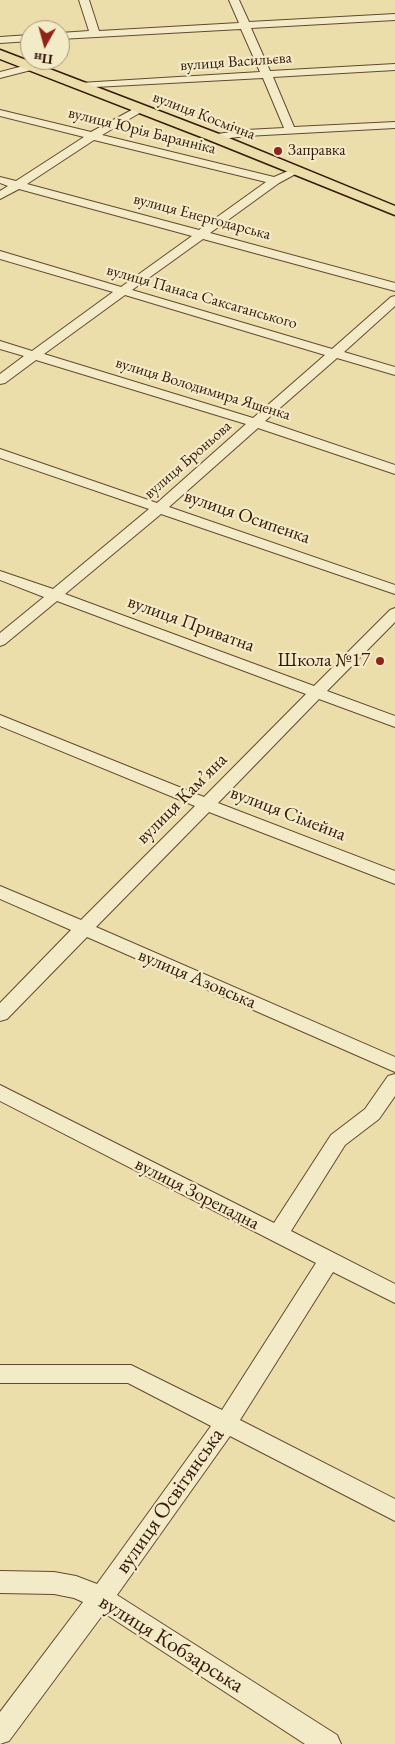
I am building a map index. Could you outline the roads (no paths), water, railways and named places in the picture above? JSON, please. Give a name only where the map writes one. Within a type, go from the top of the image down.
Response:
[{"type":"main road","name":"вулиця Космічна","points":[[0,54],[20,62]]},
{"type":"main road","name":"вулиця Космічна","points":[[39,70],[214,137],[395,211]]},
{"type":"street","points":[[84,0],[95,34]]},
{"type":"street","points":[[234,0],[291,132]]},
{"type":"street","points":[[70,35],[244,24],[395,17]]},
{"type":"street","points":[[0,40],[20,39]]},
{"type":"street","name":"вулиця Васильєва","points":[[80,86],[395,67]]},
{"type":"street","points":[[0,75],[20,70]]},
{"type":"street","points":[[0,196],[94,135],[139,109]]},
{"type":"street","name":"вулиця Юрія Баранніка","points":[[0,113],[275,180]]},
{"type":"street","points":[[214,137],[246,133],[395,125]]},
{"type":"street","points":[[0,380],[204,234],[275,180],[295,171]]},
{"type":"street","name":"вулиця Енергодарська","points":[[0,180],[395,287]]},
{"type":"street","name":"вулиця Панаса Саксаганського","points":[[0,256],[395,371]]},
{"type":"street","name":"вулиця Броньова","points":[[0,641],[258,423],[395,300]]},
{"type":"street","name":"вулиця Володимира Ященка","points":[[0,345],[258,423],[395,470]]},
{"type":"street","name":"вулиця Осипенка","points":[[0,452],[395,590]]},
{"type":"street","name":"вулиця Приватна","points":[[0,576],[395,722]]},
{"type":"street","name":"вулиця Кам’яна","points":[[0,1014],[395,613]]},
{"type":"street","name":"вулиця Сімейна","points":[[0,720],[207,805],[395,878]]},
{"type":"street","name":"вулиця Азовська","points":[[0,892],[82,930],[395,1065]]},
{"type":"street","points":[[277,1235],[338,1140],[372,1114],[395,1081]]},
{"type":"street","name":"вулиця Зорепадна","points":[[0,1092],[328,1262],[395,1294]]},
{"type":"street","name":"вулиця Освітянська","points":[[0,1732],[102,1598],[226,1423],[328,1262]]},
{"type":"street","points":[[0,1374],[131,1374],[395,1511]]},
{"type":"street","name":"вулиця Кобзарська","points":[[0,1582],[68,1586],[102,1598],[328,1744]]},
{"type":"place","name":"Заправка","points":[[278,151]]},
{"type":"place","name":"Школа №17","points":[[380,661]]}]
